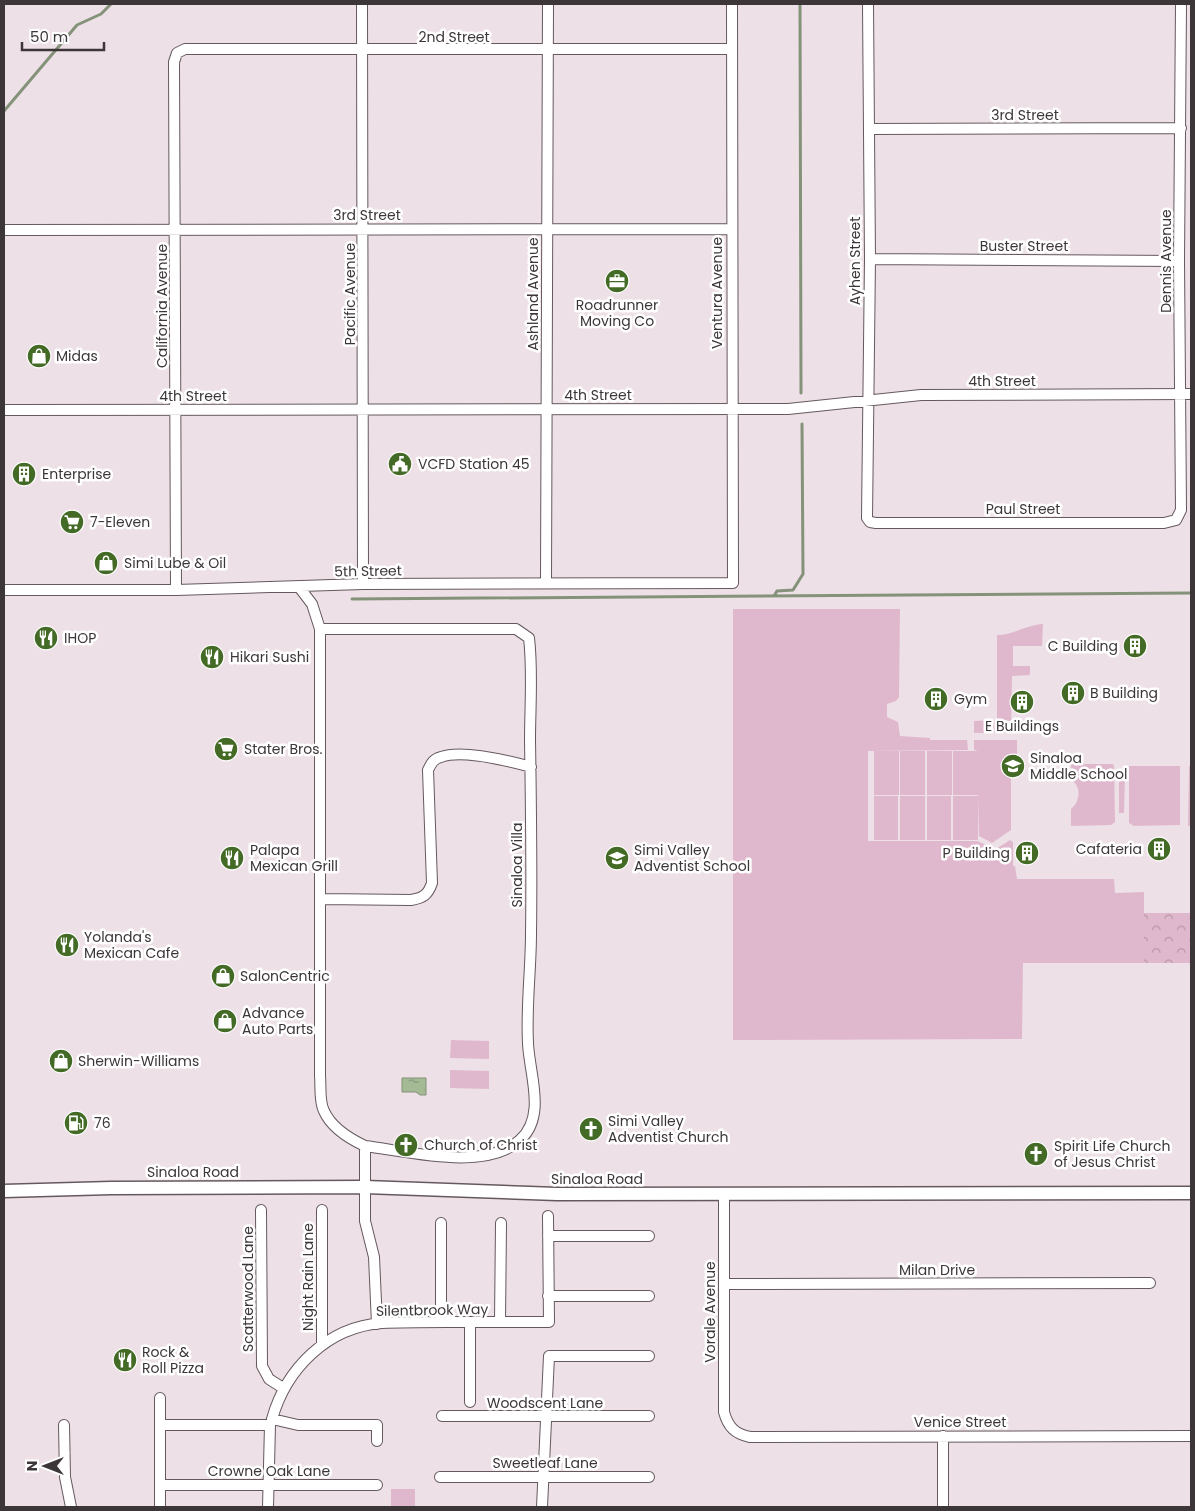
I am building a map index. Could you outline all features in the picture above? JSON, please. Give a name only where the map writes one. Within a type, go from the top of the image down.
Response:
[{"type":"street","name":"Pacific Avenue","points":[[362,4],[363,584]]},
{"type":"street","name":"Ashland Avenue","points":[[546,584],[548,4]]},
{"type":"street","name":"Ventura Avenue","points":[[732,4],[733,583]]},
{"type":"street","name":"Ayhen Street","points":[[867,518],[870,259],[868,4]]},
{"type":"street","name":"Dennis Avenue","points":[[1179,518],[1181,503],[1179,261],[1181,4]]},
{"type":"street","name":"2nd Street","points":[[177,53],[185,50],[732,49]]},
{"type":"street","name":"California Avenue","points":[[176,590],[174,62],[177,53]]},
{"type":"street","name":"3rd Street","points":[[869,128],[1181,128]]},
{"type":"street","name":"3rd Street","points":[[4,230],[731,229]]},
{"type":"street","name":"Buster Street","points":[[870,259],[1179,261]]},
{"type":"street","name":"4th Street","points":[[4,410],[732,410],[788,409],[922,395],[1191,394]]},
{"type":"street","name":"Paul Street","points":[[867,518],[870,522],[876,523],[1164,523],[1173,522],[1179,518]]},
{"type":"street","name":"5th Street","points":[[4,590],[176,590],[363,584],[733,583]]},
{"type":"street","name":"Sinaloa Villa","points":[[299,587],[312,604],[320,629],[320,1076],[323,1110],[337,1128],[352,1140],[365,1146],[466,1158],[494,1154],[520,1140],[527,1130],[533,1114],[535,1095],[528,1059],[527,1014],[531,934],[529,638],[525,633],[516,628],[320,629]]},
{"type":"street","points":[[321,899],[411,900],[429,893],[432,883],[428,770],[432,761],[441,756],[453,754],[512,762],[531,767]]},
{"type":"street","points":[[365,1146],[365,1221],[374,1257],[377,1324]]},
{"type":"street","name":"Sinaloa Road","points":[[4,1191],[365,1184],[557,1194],[1191,1193]]},
{"type":"street","name":"Vorale Avenue","points":[[724,1194],[724,1412],[727,1422],[732,1428]]},
{"type":"street","name":"Scatterwood Lane","points":[[262,1210],[262,1366],[269,1379],[283,1388]]},
{"type":"street","name":"Night Rain Lane","points":[[322,1210],[322,1345]]},
{"type":"street","points":[[548,1216],[548,1296],[649,1296]]},
{"type":"street","points":[[440,1223],[441,1322]]},
{"type":"street","points":[[500,1322],[501,1223]]},
{"type":"street","points":[[548,1236],[649,1236]]},
{"type":"street","name":"Milan Drive","points":[[724,1284],[1150,1283]]},
{"type":"street","name":"Silentbrook Way","points":[[268,1507],[271,1422],[283,1388],[305,1359],[322,1345],[356,1328],[377,1324],[549,1322],[548,1296]]},
{"type":"street","points":[[470,1322],[470,1402]]},
{"type":"street","points":[[542,1507],[548,1356],[649,1356]]},
{"type":"street","points":[[160,1398],[160,1507]]},
{"type":"street","name":"Woodscent Lane","points":[[442,1416],[649,1416]]},
{"type":"street","points":[[160,1425],[271,1422],[298,1425],[377,1425],[377,1441]]},
{"type":"street","points":[[64,1425],[64,1477],[71,1507]]},
{"type":"street","name":"Venice Street","points":[[732,1428],[742,1436],[750,1437],[1191,1436]]},
{"type":"street","points":[[943,1436],[943,1507]]},
{"type":"street","name":"Sweetleaf Lane","points":[[440,1476],[650,1476]]},
{"type":"street","name":"Crowne Oak Lane","points":[[160,1485],[378,1485]]},
{"type":"green space","points":[[733,609],[900,609],[899,697],[896,701],[887,704],[887,717],[898,722],[900,736],[930,738],[930,740],[967,740],[968,750],[868,751],[868,841],[977,841],[996,849],[1010,840],[1013,842],[1013,866],[1015,866],[1017,879],[1114,879],[1115,893],[1144,892],[1144,963],[1023,963],[1022,1039],[733,1040]]},
{"type":"green space","points":[[1043,624],[1042,646],[1013,646],[1013,666],[1030,666],[1030,675],[1012,676],[1011,727],[1026,727],[1025,732],[974,733],[974,721],[997,720],[997,635]]},
{"type":"green space","points":[[974,740],[1017,740],[1017,756],[1011,757],[1011,830],[992,843],[979,836],[978,795],[953,795],[953,751],[978,751],[974,750]]},
{"type":"green space","points":[[874,751],[899,751],[899,795],[874,795]]},
{"type":"green space","points":[[900,751],[925,751],[925,795],[900,795]]},
{"type":"green space","points":[[927,751],[952,751],[952,795],[927,795]]},
{"type":"green space","points":[[1071,764],[1113,764],[1115,822],[1111,825],[1071,826],[1071,809],[1078,798],[1078,790],[1075,783],[1071,780]]},
{"type":"green space","points":[[1129,766],[1180,766],[1180,825],[1134,826],[1129,823]]},
{"type":"green space","points":[[1189,766],[1191,766],[1191,826],[1188,826]]},
{"type":"green space","points":[[1125,776],[1124,813],[1119,813],[1119,777]]},
{"type":"green space","points":[[874,796],[898,796],[898,840],[874,840]]},
{"type":"green space","points":[[900,796],[925,796],[925,840],[900,840]]},
{"type":"green space","points":[[927,796],[951,796],[951,840],[927,840]]},
{"type":"green space","points":[[953,796],[978,796],[978,840],[953,840]]},
{"type":"green space","points":[[1144,913],[1191,913],[1191,963],[1144,963]]},
{"type":"green space","points":[[451,1040],[489,1041],[489,1059],[450,1058]]},
{"type":"green space","points":[[450,1070],[489,1071],[489,1089],[450,1088]]},
{"type":"green space","points":[[391,1489],[415,1489],[415,1507],[391,1507]]},
{"type":"water","points":[[402,1078],[426,1078],[426,1095],[420,1095],[416,1092],[402,1092]]},
{"type":"waterway","points":[[4,111],[77,25],[101,14],[111,4]]},
{"type":"waterway","points":[[800,4],[801,393]]},
{"type":"waterway","points":[[774,596],[777,591],[793,590],[803,574],[802,424]]},
{"type":"waterway","points":[[352,599],[1191,593]]},
{"type":"place","name":"Roadrunner Moving Co","points":[[617,281]]},
{"type":"place","name":"Midas","points":[[39,356]]},
{"type":"place","name":"VCFD Station 45","points":[[400,464]]},
{"type":"place","name":"Enterprise","points":[[24,474]]},
{"type":"place","name":"7-Eleven","points":[[72,522]]},
{"type":"place","name":"Simi Lube & Oil","points":[[106,563]]},
{"type":"place","name":"IHOP","points":[[46,638]]},
{"type":"place","name":"C Building","points":[[1135,646]]},
{"type":"place","name":"Hikari Sushi","points":[[212,657]]},
{"type":"place","name":"B Building","points":[[1073,693]]},
{"type":"place","name":"Gym","points":[[936,699]]},
{"type":"place","name":"E Buildings","points":[[1022,702]]},
{"type":"place","name":"Stater Bros.","points":[[226,749]]},
{"type":"place","name":"Sinaloa Middle School","points":[[1013,766]]},
{"type":"place","name":"Cafateria","points":[[1159,849]]},
{"type":"place","name":"P Building","points":[[1027,853]]},
{"type":"place","name":"Palapa Mexican Grill","points":[[232,858]]},
{"type":"place","name":"Simi Valley Adventist School","points":[[617,858]]},
{"type":"place","name":"Yolanda's Mexican Cafe","points":[[67,945]]},
{"type":"place","name":"SalonCentric","points":[[223,976]]},
{"type":"place","name":"Advance Auto Parts","points":[[225,1021]]},
{"type":"place","name":"Sherwin-Williams","points":[[61,1061]]},
{"type":"place","name":"76","points":[[76,1123]]},
{"type":"place","name":"Simi Valley Adventist Church","points":[[591,1129]]},
{"type":"place","name":"Church of Christ","points":[[406,1145]]},
{"type":"place","name":"Spirit Life Church of Jesus Christ","points":[[1036,1154]]},
{"type":"place","name":"Rock & Roll Pizza","points":[[125,1360]]}]
